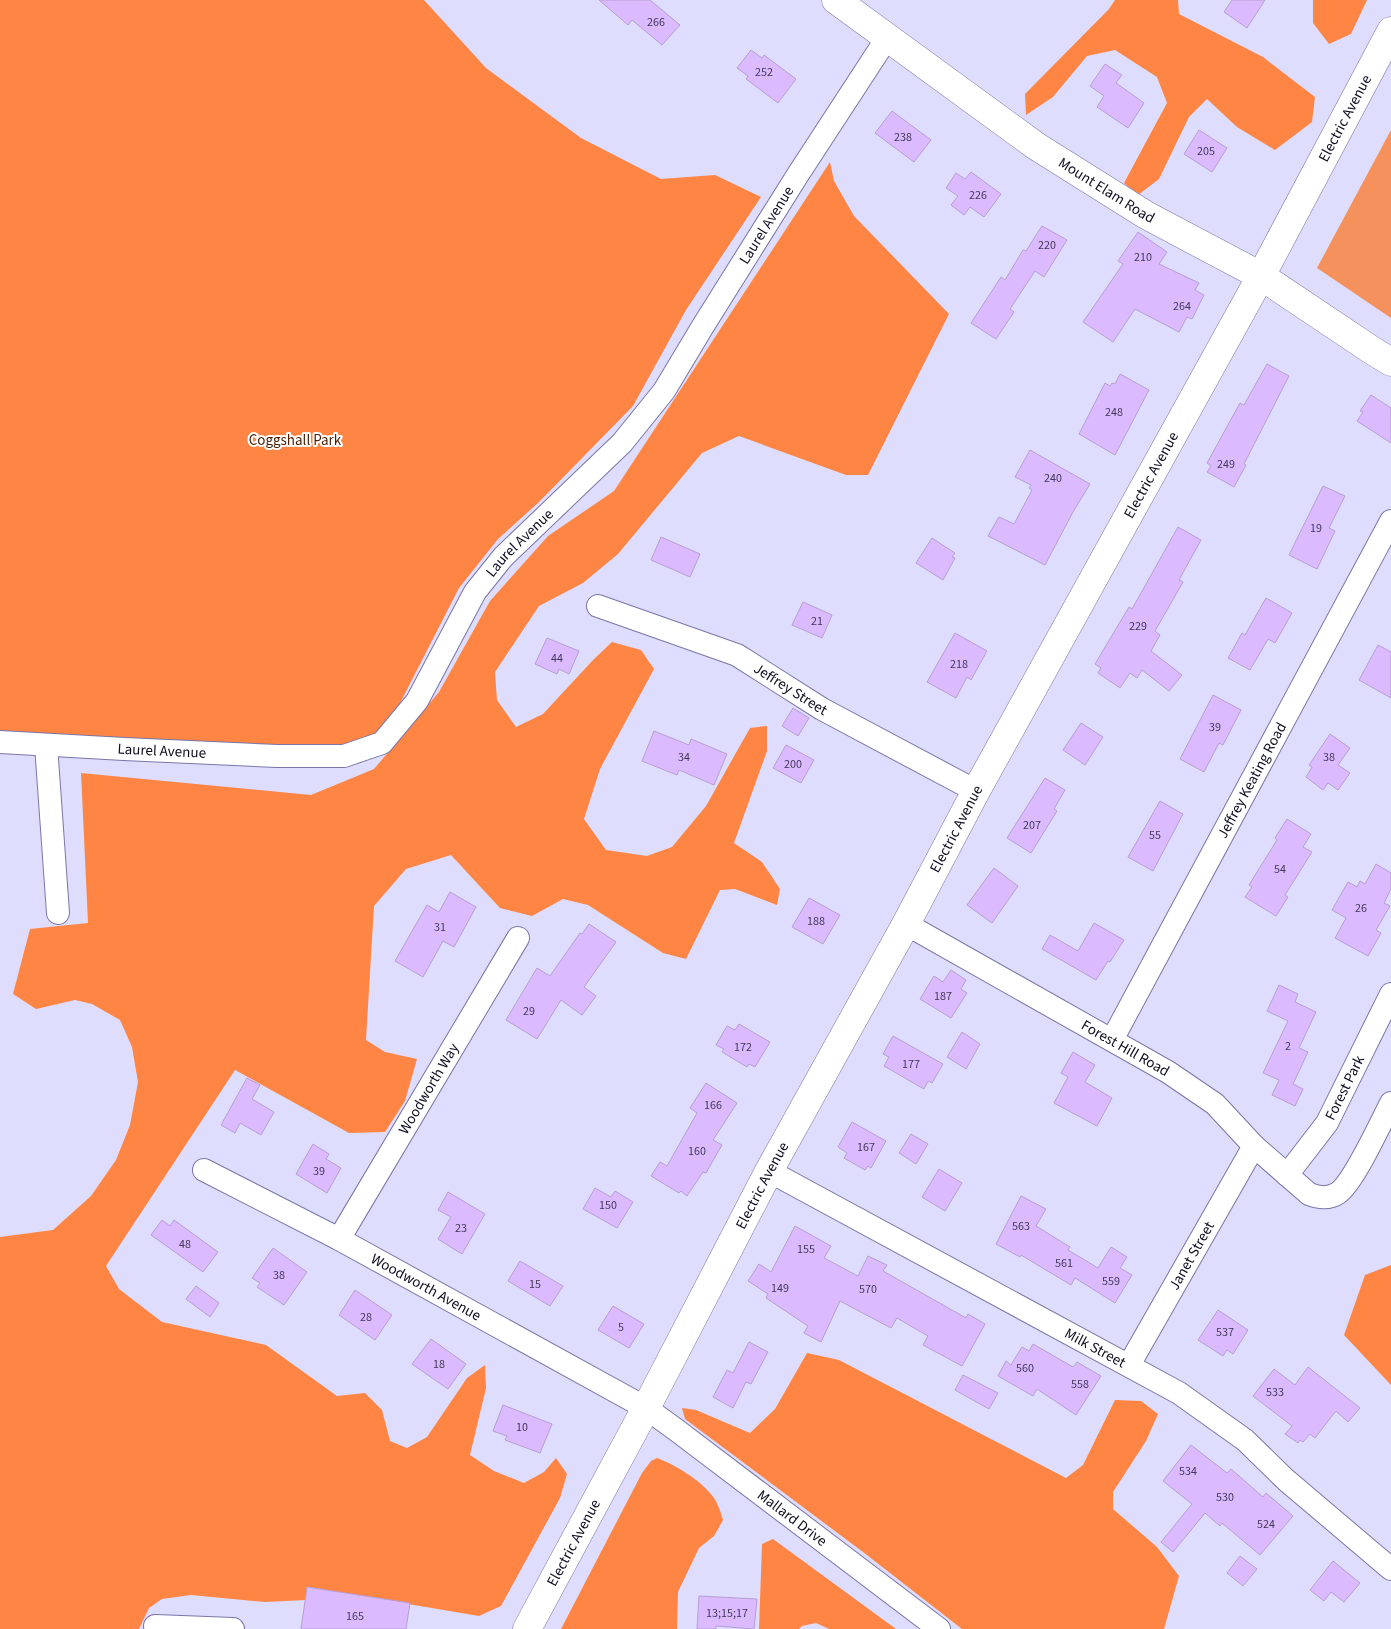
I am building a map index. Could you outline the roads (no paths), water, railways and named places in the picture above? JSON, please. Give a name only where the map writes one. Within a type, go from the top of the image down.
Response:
[{"type":"main road","name":"Mount Elam Road","points":[[836,0],[1036,146],[1146,215],[1261,276],[1391,362]]},
{"type":"main road","name":"Electric Avenue","points":[[526,1629],[646,1408],[769,1171],[906,924],[976,791],[1261,276],[1391,32]]},
{"type":"street","name":"Laurel Avenue","points":[[0,742],[277,756],[344,756],[382,743],[417,701],[475,592],[503,557],[622,443],[664,392],[782,201],[887,38]]},
{"type":"street","name":"Jeffrey Keating Road","points":[[1112,1040],[1391,521]]},
{"type":"street","name":"Jeffrey Street","points":[[598,606],[737,655],[822,709],[976,791]]},
{"type":"street","points":[[46,745],[58,913]]},
{"type":"street","name":"Forest Hill Road","points":[[906,924],[1168,1072],[1201,1094],[1226,1115],[1254,1146],[1309,1194],[1327,1198],[1334,1196],[1343,1189],[1359,1164],[1391,1103]]},
{"type":"street","name":"Woodworth Way","points":[[338,1239],[518,938]]},
{"type":"street","name":"Forest Park","points":[[1287,1175],[1327,1123],[1391,994]]},
{"type":"street","name":"Janet Street","points":[[1129,1365],[1254,1146]]},
{"type":"street","name":"Woodworth Avenue","points":[[204,1170],[338,1239],[646,1408]]},
{"type":"street","name":"Milk Street","points":[[769,1171],[1180,1392],[1228,1427],[1259,1453],[1286,1480],[1391,1568]]},
{"type":"street","name":"Mallard Drive","points":[[646,1408],[939,1629]]},
{"type":"street","points":[[155,1626],[232,1629]]},
{"type":"park label","name":"Coggshall Park","points":[[295,440]]}]
